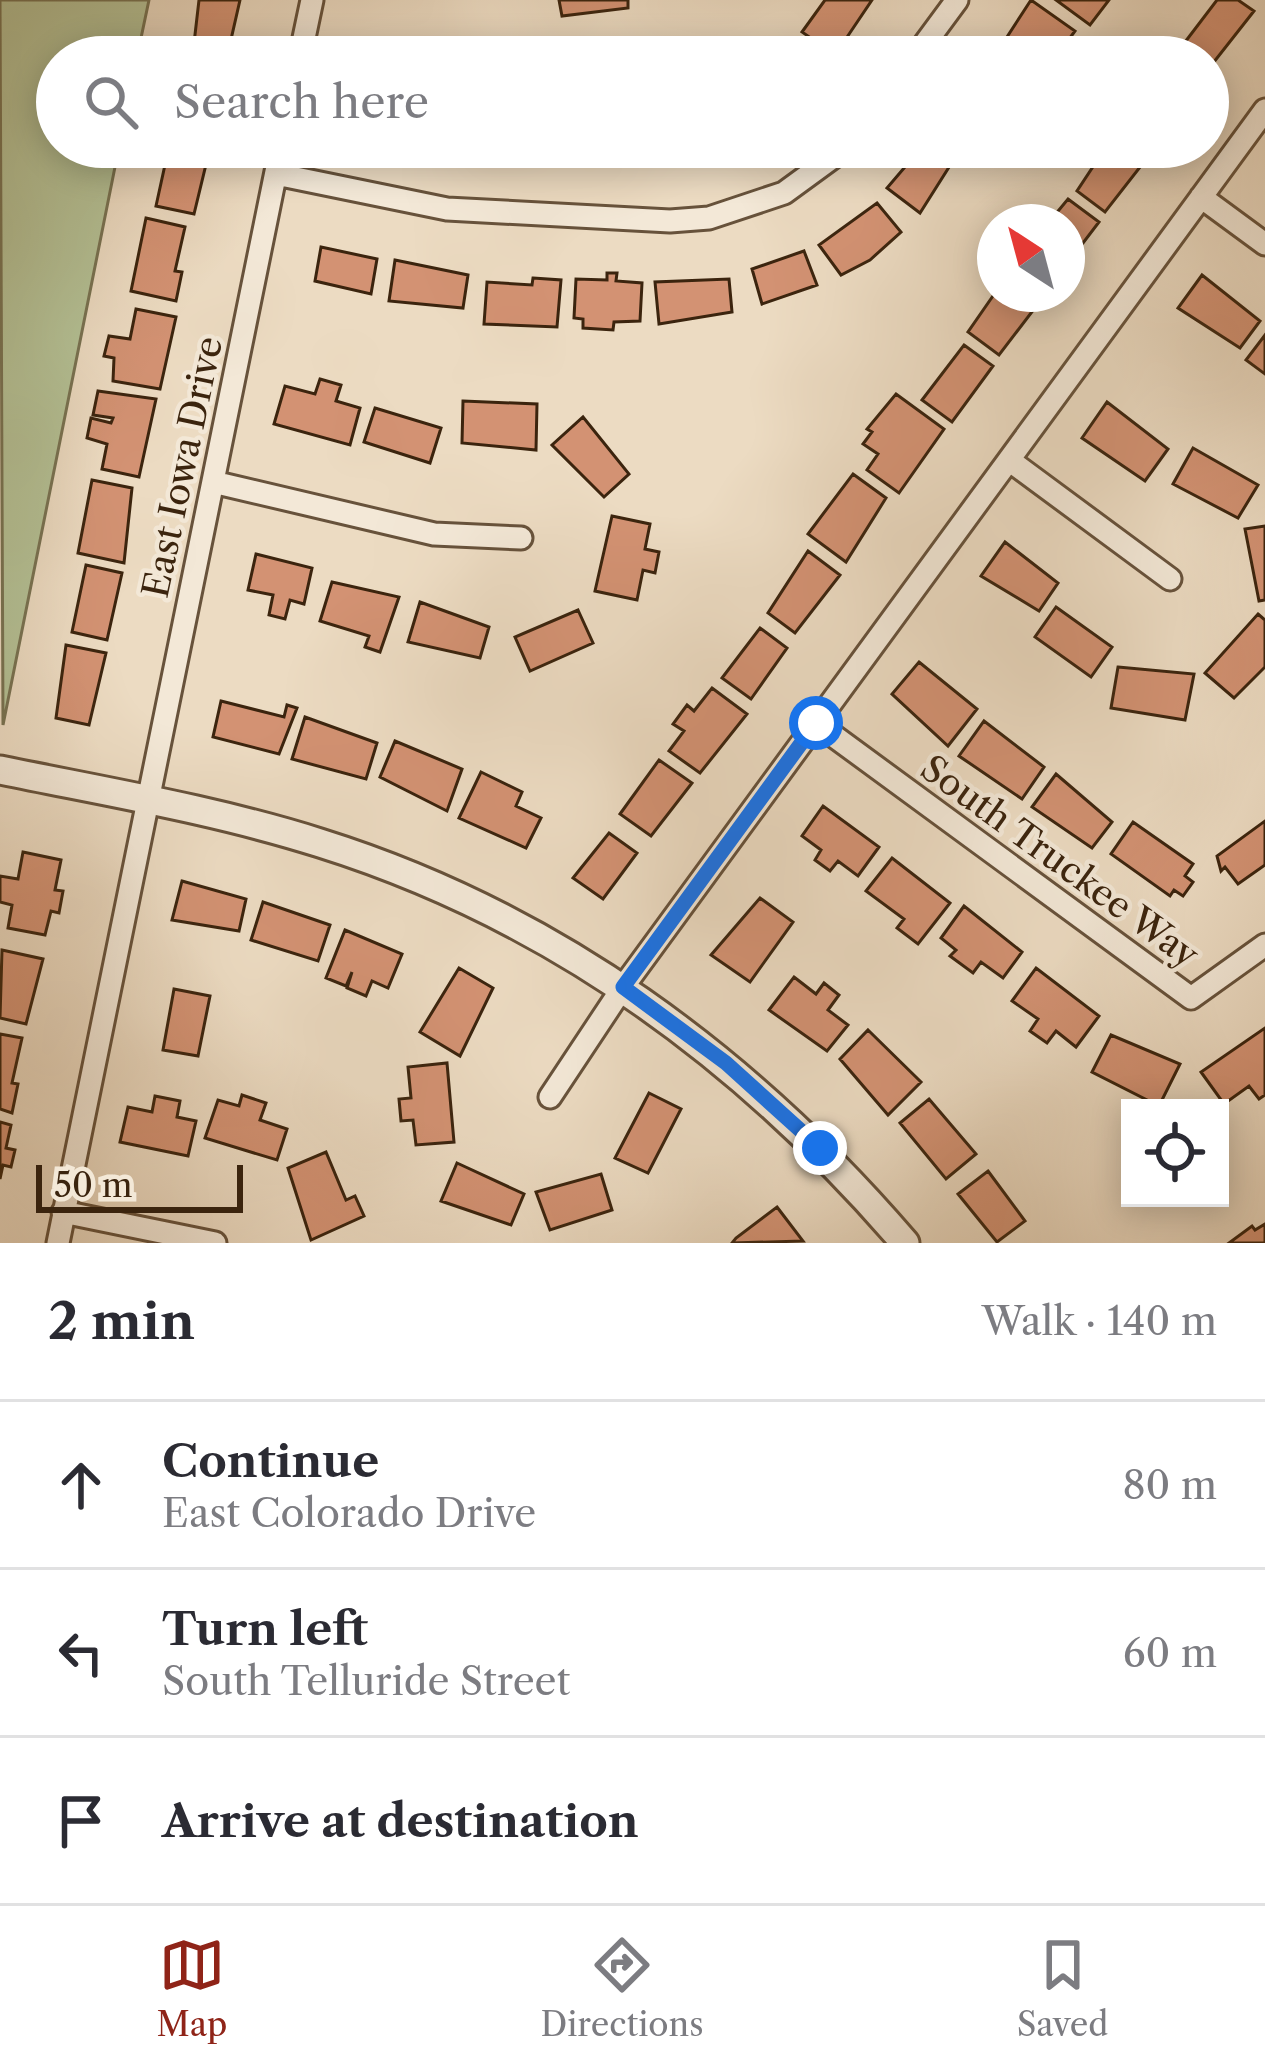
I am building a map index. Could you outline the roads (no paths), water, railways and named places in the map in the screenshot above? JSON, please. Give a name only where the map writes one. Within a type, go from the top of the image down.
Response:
[{"type":"street","points":[[304,36],[312,0]]},
{"type":"street","points":[[930,36],[957,0]]},
{"type":"street","points":[[1229,159],[1265,110]]},
{"type":"street","name":"East Iowa Drive","points":[[58,1243],[277,168]]},
{"type":"street","points":[[276,175],[447,209],[670,221],[747,209],[820,168]]},
{"type":"street","points":[[550,1097],[623,987],[1222,168]]},
{"type":"street","points":[[1201,197],[1265,244]]},
{"type":"street","points":[[1009,460],[1170,579]]},
{"type":"street","points":[[213,482],[434,534],[521,538]]},
{"type":"street","name":"South Truckee Way","points":[[816,723],[1191,998],[1265,944]]},
{"type":"street","points":[[0,770],[259,825],[381,864],[498,915],[623,987],[781,1110],[905,1243]]},
{"type":"street","points":[[63,1212],[215,1243]]}]
